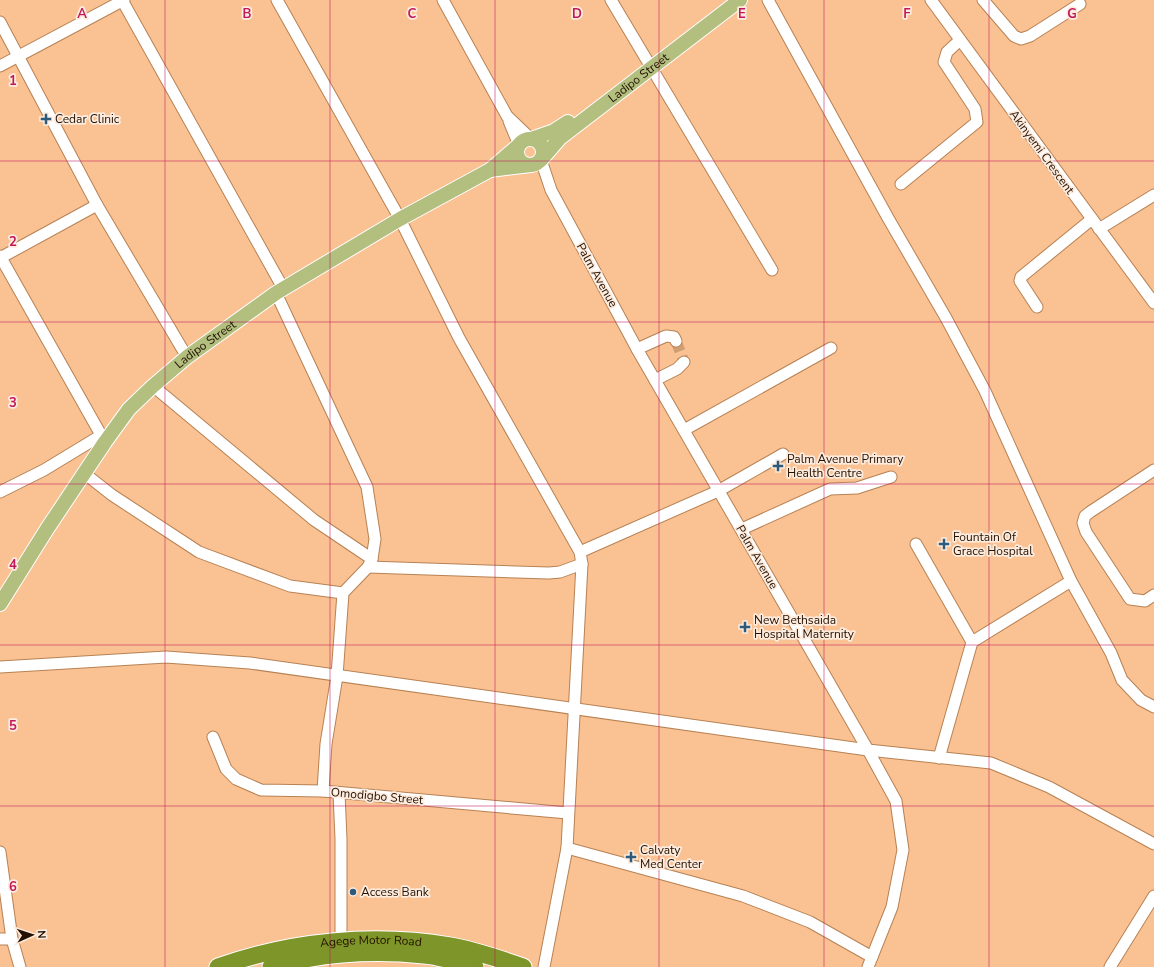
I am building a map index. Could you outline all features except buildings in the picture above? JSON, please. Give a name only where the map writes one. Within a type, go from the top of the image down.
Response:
[{"type":"highway","name":"Agege Motor Road","points":[[218,967],[244,958],[306,946],[341,942],[383,940],[450,946],[523,967]]},
{"type":"highway","name":"Agege Motor Road","points":[[271,967],[296,960],[364,953],[425,955],[475,967]]},
{"type":"main road","name":"Ladipo Street","points":[[490,170],[536,163],[560,138],[729,0]]},
{"type":"main road","name":"Ladipo Street","points":[[0,604],[84,473],[103,439],[129,409],[187,357],[280,290],[400,219],[490,170],[525,142],[554,131],[650,66],[740,0]]},
{"type":"main road","points":[[525,142],[541,145],[543,152],[536,163],[520,160],[517,153],[525,142]]},
{"type":"street","points":[[0,66],[123,0],[280,290],[367,487],[375,539],[370,563],[343,593],[337,676],[326,744],[324,791]]},
{"type":"street","points":[[277,0],[400,219],[459,338],[580,552],[582,564],[567,848],[544,967]]},
{"type":"street","points":[[443,0],[507,116],[525,142]]},
{"type":"street","points":[[611,0],[772,270]]},
{"type":"street","points":[[768,0],[888,218],[946,318],[985,391],[1071,581],[1110,653],[1122,680],[1141,700],[1154,707]]},
{"type":"street","name":"Akinyemi Crescent","points":[[931,0],[1154,303]]},
{"type":"street","points":[[983,0],[1014,36],[1021,39],[1030,36],[1080,4]]},
{"type":"street","points":[[0,22],[97,205],[187,357]]},
{"type":"street","points":[[901,184],[977,122],[975,109],[944,62],[947,52],[960,40]]},
{"type":"street","name":"Palm Avenue","points":[[536,163],[637,349],[718,491],[742,529],[896,800],[903,850],[892,907],[870,962]]},
{"type":"street","points":[[1099,229],[1154,195]]},
{"type":"street","points":[[0,492],[103,439],[0,257],[97,205]]},
{"type":"street","points":[[1037,307],[1020,281],[1020,277],[1092,219]]},
{"type":"street","points":[[637,349],[666,336],[674,337],[676,341]]},
{"type":"street","points":[[684,430],[831,348]]},
{"type":"street","points":[[655,380],[677,369],[684,362]]},
{"type":"street","points":[[153,386],[314,520],[370,563],[549,573],[582,564]]},
{"type":"street","points":[[580,552],[718,491],[783,454]]},
{"type":"street","points":[[1154,470],[1090,512],[1085,516],[1083,523],[1086,532],[1130,599],[1145,601],[1154,595]]},
{"type":"street","points":[[84,473],[112,495],[199,552],[290,586],[343,593]]},
{"type":"street","points":[[742,529],[830,488],[857,488],[891,476]]},
{"type":"street","points":[[916,544],[972,642]]},
{"type":"street","points":[[939,758],[972,642],[1071,581]]},
{"type":"street","points":[[0,667],[166,657],[250,663],[868,750],[991,763],[1049,787],[1154,844]]},
{"type":"street","name":"Omodigbo Street","points":[[213,737],[226,769],[236,779],[261,790],[324,791],[568,814]]},
{"type":"street","points":[[339,793],[341,839],[341,942]]},
{"type":"street","points":[[567,848],[743,896],[810,922],[870,962]]},
{"type":"street","points":[[0,852],[12,939],[20,967]]},
{"type":"street","points":[[1112,966],[1154,896]]},
{"type":"street","points":[[0,938],[12,939]]},
{"type":"tunnel","points":[[676,341],[684,362]]},
{"type":"place","name":"Cedar Clinic","points":[[46,119]]},
{"type":"place","name":"Palm Avenue Primary Health Centre","points":[[778,466]]},
{"type":"place","name":"Fountain Of Grace Hospital","points":[[944,544]]},
{"type":"place","name":"New Bethsaida Hospital Maternity","points":[[745,627]]},
{"type":"place","name":"Calvaty Med Center","points":[[631,857]]},
{"type":"place","name":"Access Bank","points":[[353,892]]}]
